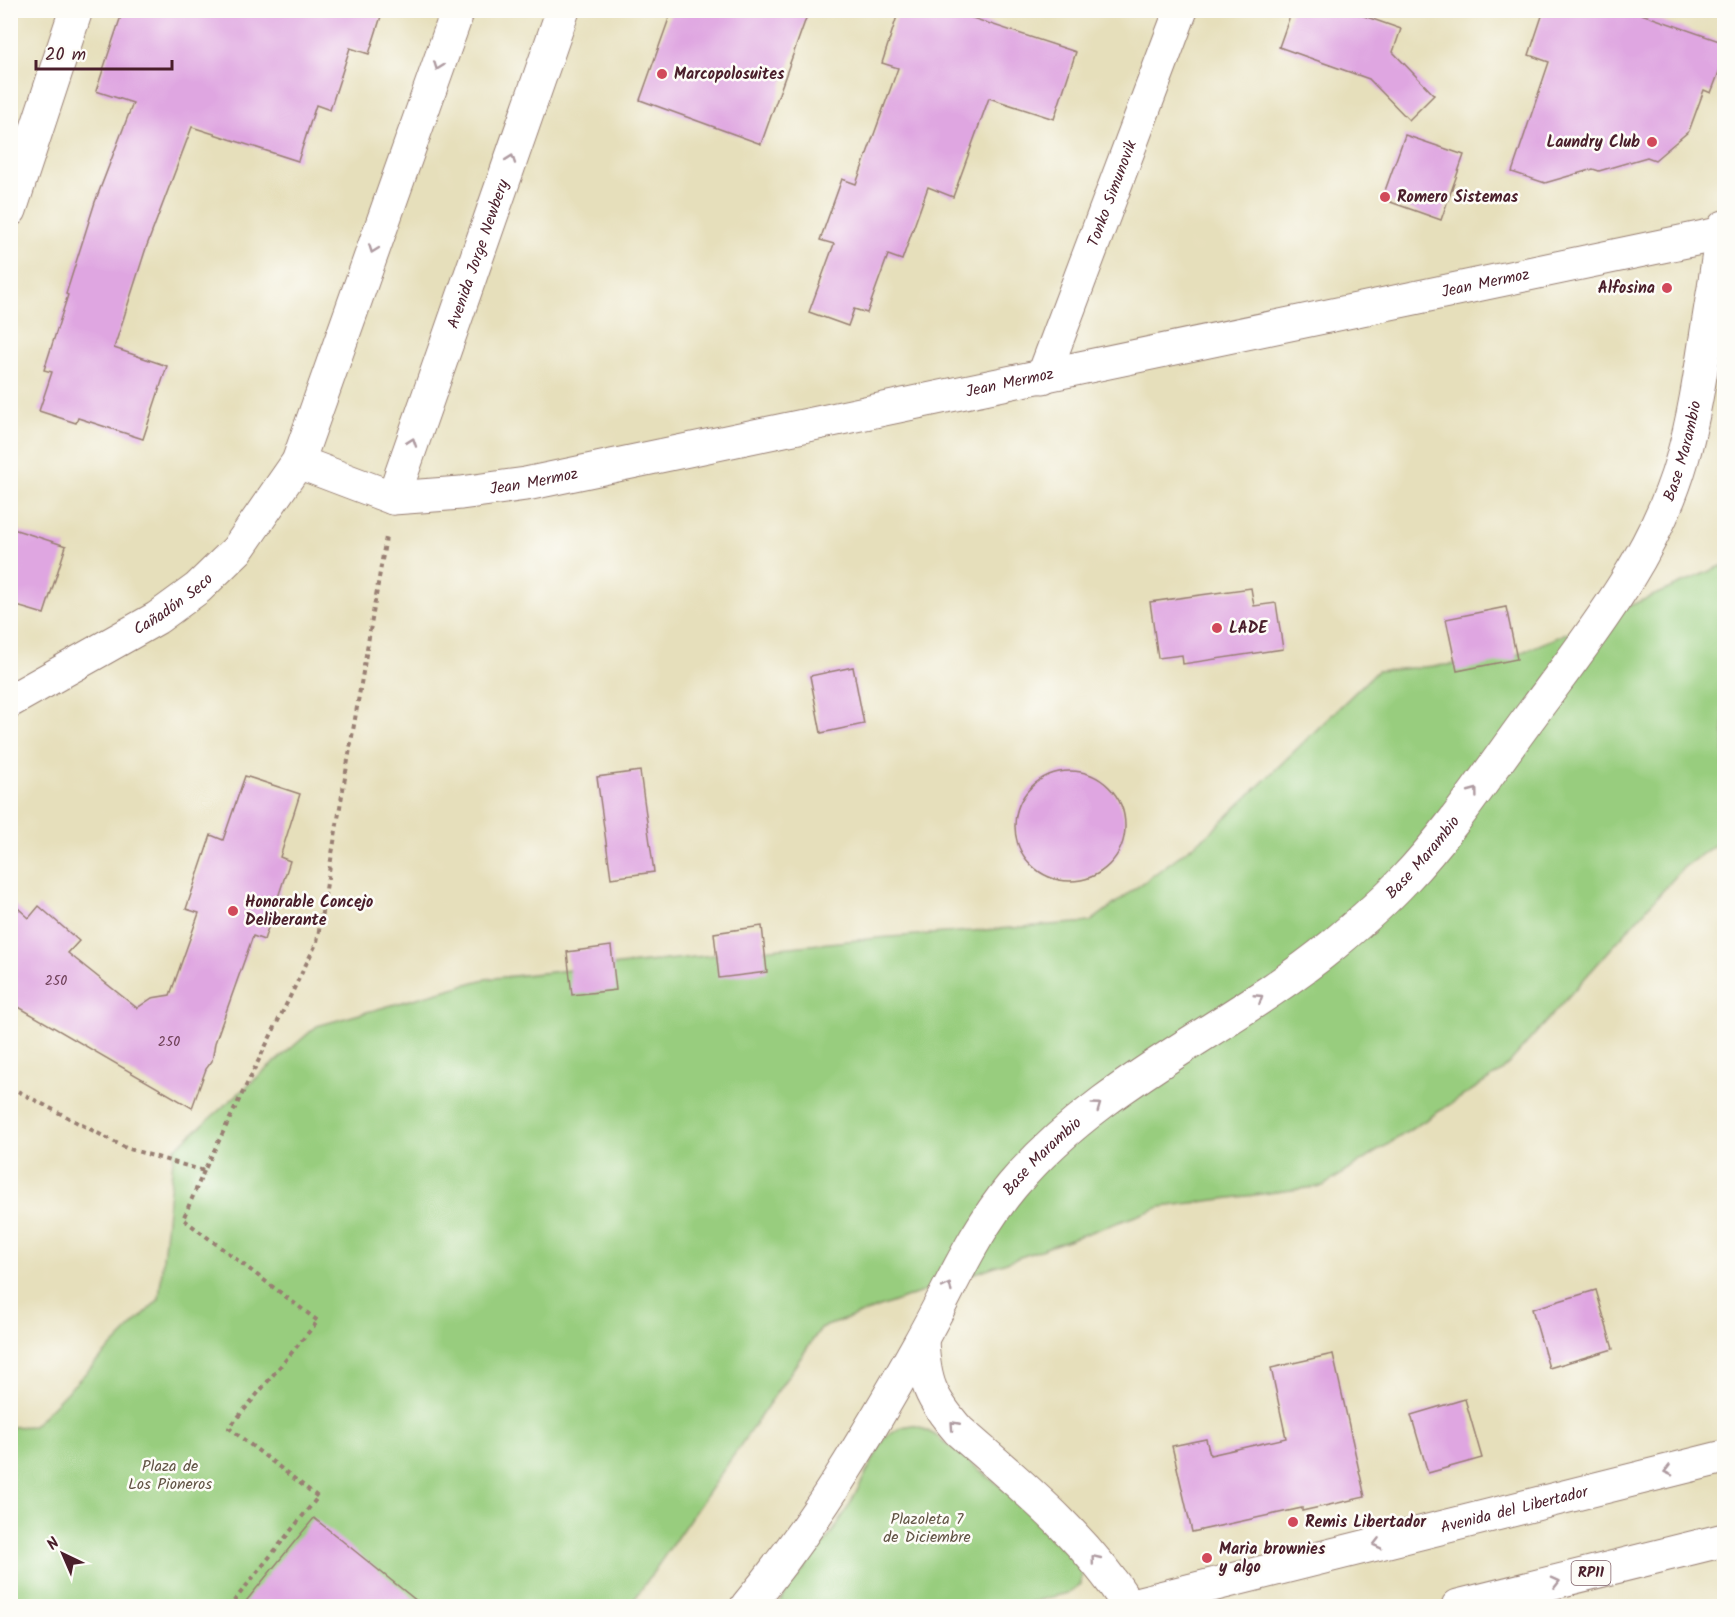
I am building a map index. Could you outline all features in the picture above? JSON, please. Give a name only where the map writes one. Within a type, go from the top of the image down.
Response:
[{"type":"street","points":[[10,210],[76,10]]},
{"type":"street","points":[[298,462],[458,10]]},
{"type":"street","name":"Avenida Jorge Newbery","points":[[393,498],[563,10]]},
{"type":"street","name":"Tonko Simunovik","points":[[1043,377],[1181,10]]},
{"type":"street","name":"Jean Mermoz","points":[[298,462],[393,498],[461,493],[526,484],[1043,377],[1724,231]]},
{"type":"street","name":"Base Marambio","points":[[747,1606],[792,1550],[827,1498],[922,1340],[956,1271],[982,1227],[1012,1186],[1085,1114],[1136,1076],[1298,973],[1370,913],[1404,880],[1437,842],[1586,642],[1641,555],[1665,507],[1682,460],[1694,409],[1724,231]]},
{"type":"street","name":"Cañadón Seco","points":[[10,701],[157,618],[198,588],[237,550],[298,462]]},
{"type":"street","name":"Base Marambio","points":[[922,1340],[923,1369],[936,1401],[946,1416],[959,1431],[1069,1530],[1110,1578],[1129,1606]]},
{"type":"street","name":"Avenida del Libertador","points":[[1129,1606],[1725,1457]]},
{"type":"street","name":"RP11","points":[[1458,1606],[1725,1540]]},
{"type":"path","points":[[230,1606],[318,1497],[229,1428],[318,1321],[183,1219],[204,1171],[317,942],[393,498]]},
{"type":"path","points":[[10,1087],[126,1148],[204,1171]]},
{"type":"green space","name":"Plaza de Los Pioneros","points":[[1724,565],[1724,838],[1683,868],[1502,1071],[1323,1186],[1161,1207],[821,1328],[630,1606],[11,1606],[10,1427],[33,1426],[159,1299],[174,1149],[317,1026],[485,979],[877,938],[1090,922],[1210,833],[1377,671],[1504,660]]},
{"type":"green space","name":"Plazoleta 7 de Diciembre","points":[[912,1425],[935,1435],[1048,1524],[1082,1569],[1081,1584],[1068,1593],[1015,1606],[776,1606],[834,1530],[885,1437],[902,1427]]},
{"type":"building","points":[[123,10],[383,10],[369,54],[350,48],[330,110],[316,105],[298,161],[192,127],[146,248],[114,348],[167,366],[143,439],[78,418],[76,423],[39,411],[52,372],[44,370],[68,295],[66,294],[95,202],[133,103],[96,91]]},
{"type":"building","points":[[672,10],[809,10],[761,144],[640,100]]},
{"type":"building","points":[[899,10],[948,10],[1076,52],[1054,119],[989,98],[953,197],[928,187],[902,260],[888,255],[867,313],[854,309],[848,326],[809,312],[834,244],[820,240],[842,179],[856,184],[898,68],[882,63]]},
{"type":"building","points":[[1292,10],[1347,10],[1401,29],[1393,52],[1434,95],[1409,120],[1369,79],[1279,47]]},
{"type":"building","points":[[1544,10],[1630,10],[1725,43],[1725,56],[1711,93],[1704,90],[1689,131],[1655,160],[1647,157],[1545,183],[1512,172],[1549,62],[1529,55]]},
{"type":"building","points":[[1405,135],[1464,155],[1441,220],[1382,199]]},
{"type":"building","points":[[10,528],[66,546],[44,614],[10,604]]},
{"type":"building","name":"LADE","points":[[1251,588],[1254,606],[1276,603],[1283,649],[1183,664],[1182,655],[1158,658],[1150,602]]},
{"type":"building","points":[[1506,607],[1517,659],[1457,671],[1446,619]]},
{"type":"building","points":[[853,667],[864,724],[821,733],[810,676]]},
{"type":"building","points":[[640,771],[654,872],[611,878],[597,777]]},
{"type":"building","points":[[1070,771],[1091,775],[1109,787],[1121,805],[1125,826],[1121,847],[1109,865],[1091,877],[1070,881],[1049,877],[1031,865],[1019,847],[1015,826],[1019,805],[1031,787],[1049,775]]},
{"type":"building","points":[[245,776],[300,794],[280,857],[290,861],[264,940],[253,936],[215,1043],[212,1061],[206,1069],[192,1108],[10,1002],[10,901],[29,918],[39,906],[79,941],[68,953],[137,1008],[152,998],[170,995],[199,913],[186,909],[211,835],[223,840]]},
{"type":"building","points":[[762,926],[767,972],[719,978],[714,933]]},
{"type":"building","points":[[611,946],[616,990],[572,995],[567,952]]},
{"type":"building","points":[[1596,1290],[1613,1349],[1549,1368],[1532,1309]]},
{"type":"building","points":[[1333,1354],[1365,1497],[1192,1532],[1172,1446],[1206,1439],[1210,1455],[1286,1438],[1271,1368]]},
{"type":"building","points":[[1465,1399],[1482,1458],[1428,1473],[1411,1415]]},
{"type":"building","points":[[314,1518],[423,1606],[242,1606]]},
{"type":"place","name":"Marcopolosuites","points":[[662,74]]},
{"type":"place","name":"Laundry Club","points":[[1652,142]]},
{"type":"place","name":"Romero Sistemas","points":[[1385,197]]},
{"type":"place","name":"Alfosina","points":[[1667,288]]},
{"type":"place","name":"LADE","points":[[1217,628]]},
{"type":"place","name":"Honorable Concejo Deliberante","points":[[233,911]]},
{"type":"place","name":"Remis Libertador","points":[[1293,1522]]},
{"type":"place","name":"Maria brownies y algo","points":[[1207,1558]]}]
